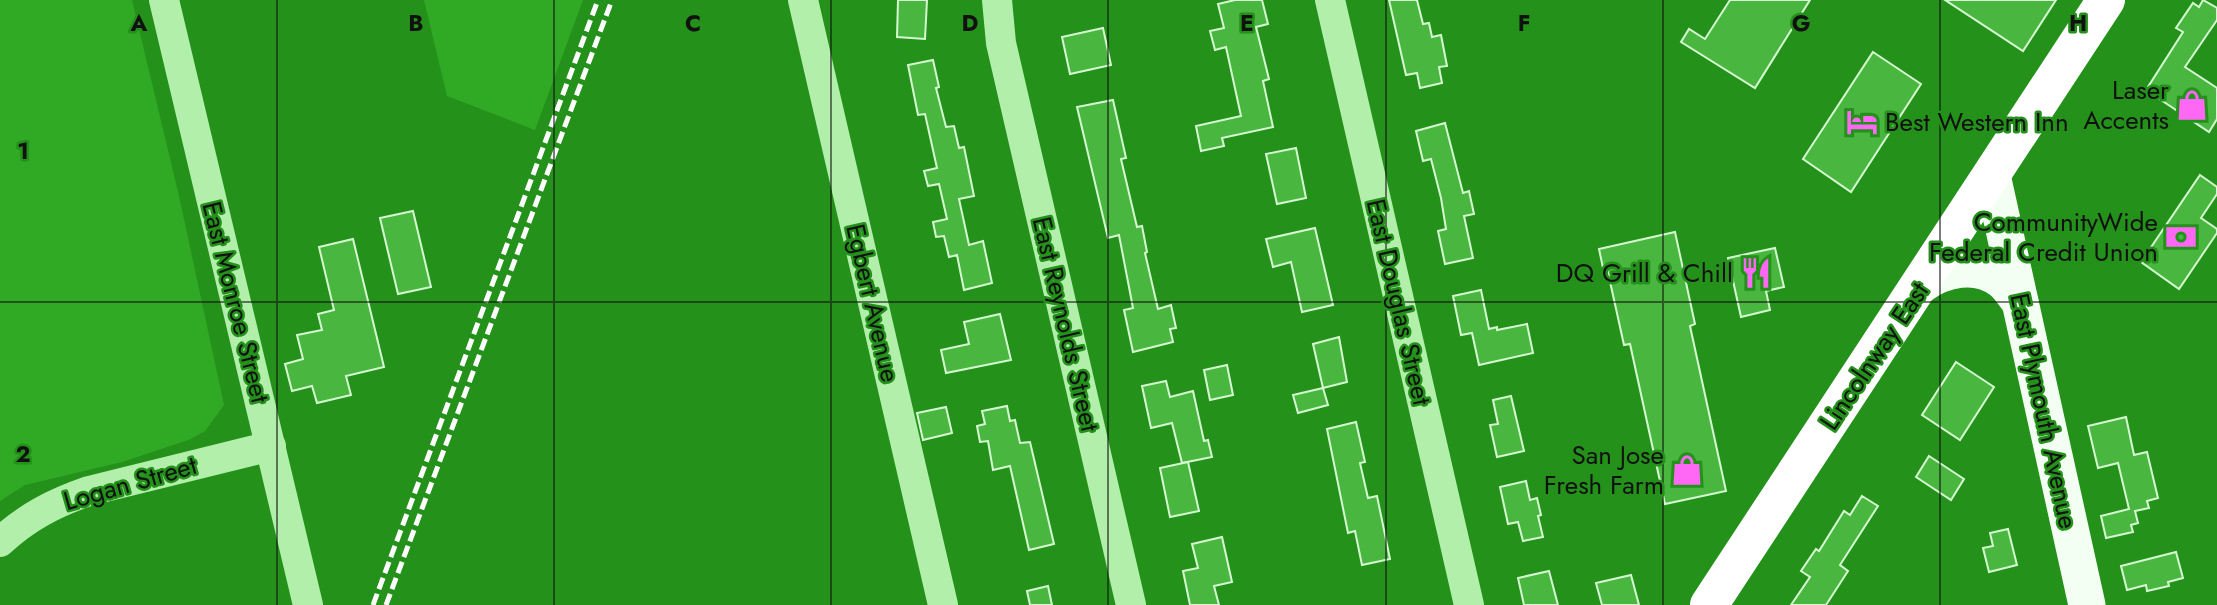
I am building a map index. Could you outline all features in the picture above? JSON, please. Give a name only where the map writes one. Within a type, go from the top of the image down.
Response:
[{"type":"highway","name":"Lincolnway East","points":[[1709,605],[2106,0]]},
{"type":"main road","name":"East Plymouth Avenue","points":[[1992,175],[2087,605]]},
{"type":"main road","points":[[1921,285],[1944,272],[1971,269],[1986,272],[2001,280],[2020,302]]},
{"type":"street","name":"East Monroe Street","points":[[164,0],[307,605]]},
{"type":"street","name":"Egbert Avenue","points":[[803,0],[943,605]]},
{"type":"street","name":"East Reynolds Street","points":[[997,0],[1001,43],[1130,605]]},
{"type":"street","name":"East Douglas Street","points":[[1330,0],[1469,605]]},
{"type":"street","name":"Logan Street","points":[[0,542],[37,512],[89,491],[271,446]]},
{"type":"green space","points":[[0,0],[132,0],[179,196],[224,405],[205,431],[191,439],[122,462],[25,485],[0,501]]},
{"type":"green space","points":[[424,0],[583,0],[535,130],[447,96]]},
{"type":"building","points":[[898,0],[927,0],[925,39],[897,37]]},
{"type":"building","points":[[1235,0],[1262,0],[1268,24],[1256,27],[1269,79],[1263,81],[1273,127],[1222,138],[1224,146],[1201,151],[1196,126],[1241,116],[1226,47],[1215,50],[1210,31],[1224,28],[1218,4]]},
{"type":"building","points":[[1389,0],[1417,0],[1423,24],[1429,23],[1432,37],[1441,35],[1447,66],[1439,67],[1442,83],[1420,88],[1417,73],[1406,75]]},
{"type":"building","points":[[1730,0],[1810,0],[1755,88],[1681,42],[1689,29],[1705,39]]},
{"type":"building","points":[[1945,0],[2056,0],[2023,51]]},
{"type":"building","name":"Laser Accents","points":[[2203,0],[2217,8],[2217,20],[2185,67],[2217,88],[2217,119],[2209,132],[2146,90],[2183,32],[2176,28],[2193,3],[2199,7]]},
{"type":"building","points":[[1103,28],[1111,65],[1070,74],[1062,37]]},
{"type":"building","points":[[1873,52],[1921,84],[1851,192],[1803,159]]},
{"type":"building","points":[[933,60],[939,87],[936,88],[946,127],[954,126],[959,148],[964,147],[974,196],[959,199],[969,245],[983,241],[992,283],[964,290],[957,255],[949,257],[944,236],[936,237],[933,222],[947,219],[939,184],[928,186],[924,171],[937,168],[925,114],[918,115],[908,65]]},
{"type":"building","points":[[1113,100],[1126,158],[1121,159],[1137,227],[1142,226],[1145,253],[1158,309],[1171,305],[1176,328],[1170,329],[1173,342],[1133,352],[1124,310],[1133,308],[1119,235],[1108,238],[1077,107]]},
{"type":"building","points":[[1445,123],[1463,193],[1469,191],[1474,214],[1464,216],[1473,258],[1445,264],[1438,231],[1446,229],[1441,198],[1431,159],[1423,161],[1416,131]]},
{"type":"building","points":[[1296,148],[1306,198],[1277,204],[1266,154]]},
{"type":"building","points":[[2200,175],[2217,187],[2217,194],[2201,218],[2217,229],[2217,233],[2179,289],[2141,262]]},
{"type":"building","points":[[413,211],[431,287],[398,294],[380,218]]},
{"type":"building","points":[[1315,228],[1333,305],[1302,312],[1291,262],[1273,267],[1266,239]]},
{"type":"building","points":[[1675,232],[1695,324],[1690,326],[1726,491],[1665,504],[1630,344],[1624,345],[1607,268],[1603,268],[1599,249]]},
{"type":"building","points":[[353,239],[384,367],[346,376],[351,395],[317,403],[312,386],[292,391],[285,364],[303,359],[297,335],[322,330],[318,314],[334,310],[319,247]]},
{"type":"building","name":"DQ Grill & Chill","points":[[1775,248],[1784,287],[1766,291],[1770,310],[1741,317],[1728,258]]},
{"type":"building","points":[[1481,290],[1489,329],[1527,324],[1533,353],[1479,365],[1472,333],[1461,335],[1453,296]]},
{"type":"building","points":[[1000,314],[1011,360],[946,373],[941,350],[969,344],[964,322]]},
{"type":"building","points":[[1339,337],[1347,382],[1323,388],[1313,344]]},
{"type":"building","points":[[1956,362],[1994,387],[1960,440],[1922,415]]},
{"type":"building","points":[[1227,365],[1233,395],[1210,400],[1204,370]]},
{"type":"building","points":[[1166,381],[1170,397],[1193,391],[1204,441],[1208,440],[1212,457],[1182,463],[1172,423],[1151,428],[1142,386]]},
{"type":"building","points":[[1323,388],[1328,405],[1298,413],[1293,395]]},
{"type":"building","points":[[1511,396],[1524,451],[1497,457],[1490,425],[1498,424],[1493,400]]},
{"type":"building","points":[[1007,406],[1010,421],[1015,420],[1020,443],[1030,442],[1054,544],[1029,550],[1010,466],[993,470],[988,441],[980,442],[977,426],[985,424],[982,411]]},
{"type":"building","points":[[946,407],[952,433],[923,440],[917,413]]},
{"type":"building","points":[[2126,417],[2134,455],[2147,452],[2158,498],[2147,501],[2149,508],[2135,511],[2138,523],[2131,525],[2133,532],[2106,538],[2101,516],[2129,509],[2118,463],[2098,468],[2088,426]]},
{"type":"building","points":[[1356,422],[1365,462],[1360,463],[1368,498],[1377,496],[1390,559],[1362,565],[1355,531],[1348,533],[1327,429]]},
{"type":"building","points":[[1929,456],[1964,479],[1951,500],[1916,477]]},
{"type":"building","points":[[1188,462],[1199,511],[1170,517],[1160,468]]},
{"type":"building","points":[[1526,481],[1530,500],[1537,498],[1543,537],[1523,541],[1518,522],[1508,524],[1500,487]]},
{"type":"building","points":[[1862,496],[1878,506],[1840,565],[1848,571],[1826,605],[1791,605],[1810,577],[1801,571],[1816,549],[1819,551],[1844,511],[1850,515]]},
{"type":"building","points":[[2008,529],[2017,565],[1989,572],[1983,548],[1993,546],[1990,533]]},
{"type":"building","points":[[1222,537],[1232,582],[1214,586],[1219,605],[1190,605],[1183,571],[1198,568],[1192,544]]},
{"type":"building","points":[[2176,552],[2183,578],[2168,582],[2169,586],[2147,591],[2146,585],[2127,590],[2121,566]]},
{"type":"building","points":[[1549,571],[1558,605],[1524,605],[1518,578]]},
{"type":"building","points":[[1631,575],[1639,605],[1602,605],[1596,583]]},
{"type":"building","points":[[1048,586],[1052,605],[1030,605],[1027,591]]},
{"type":"railway","points":[[373,605],[598,0]]},
{"type":"railway","points":[[386,605],[612,0]]},
{"type":"place","name":"Laser Accents","points":[[2192,105]]},
{"type":"place","name":"Best Western Inn","points":[[1862,122]]},
{"type":"place","name":"CommunityWide Federal Credit Union","points":[[2181,237]]},
{"type":"place","name":"DQ Grill & Chill","points":[[1756,273]]},
{"type":"place","name":"San Jose Fresh Farm","points":[[1687,470]]}]
